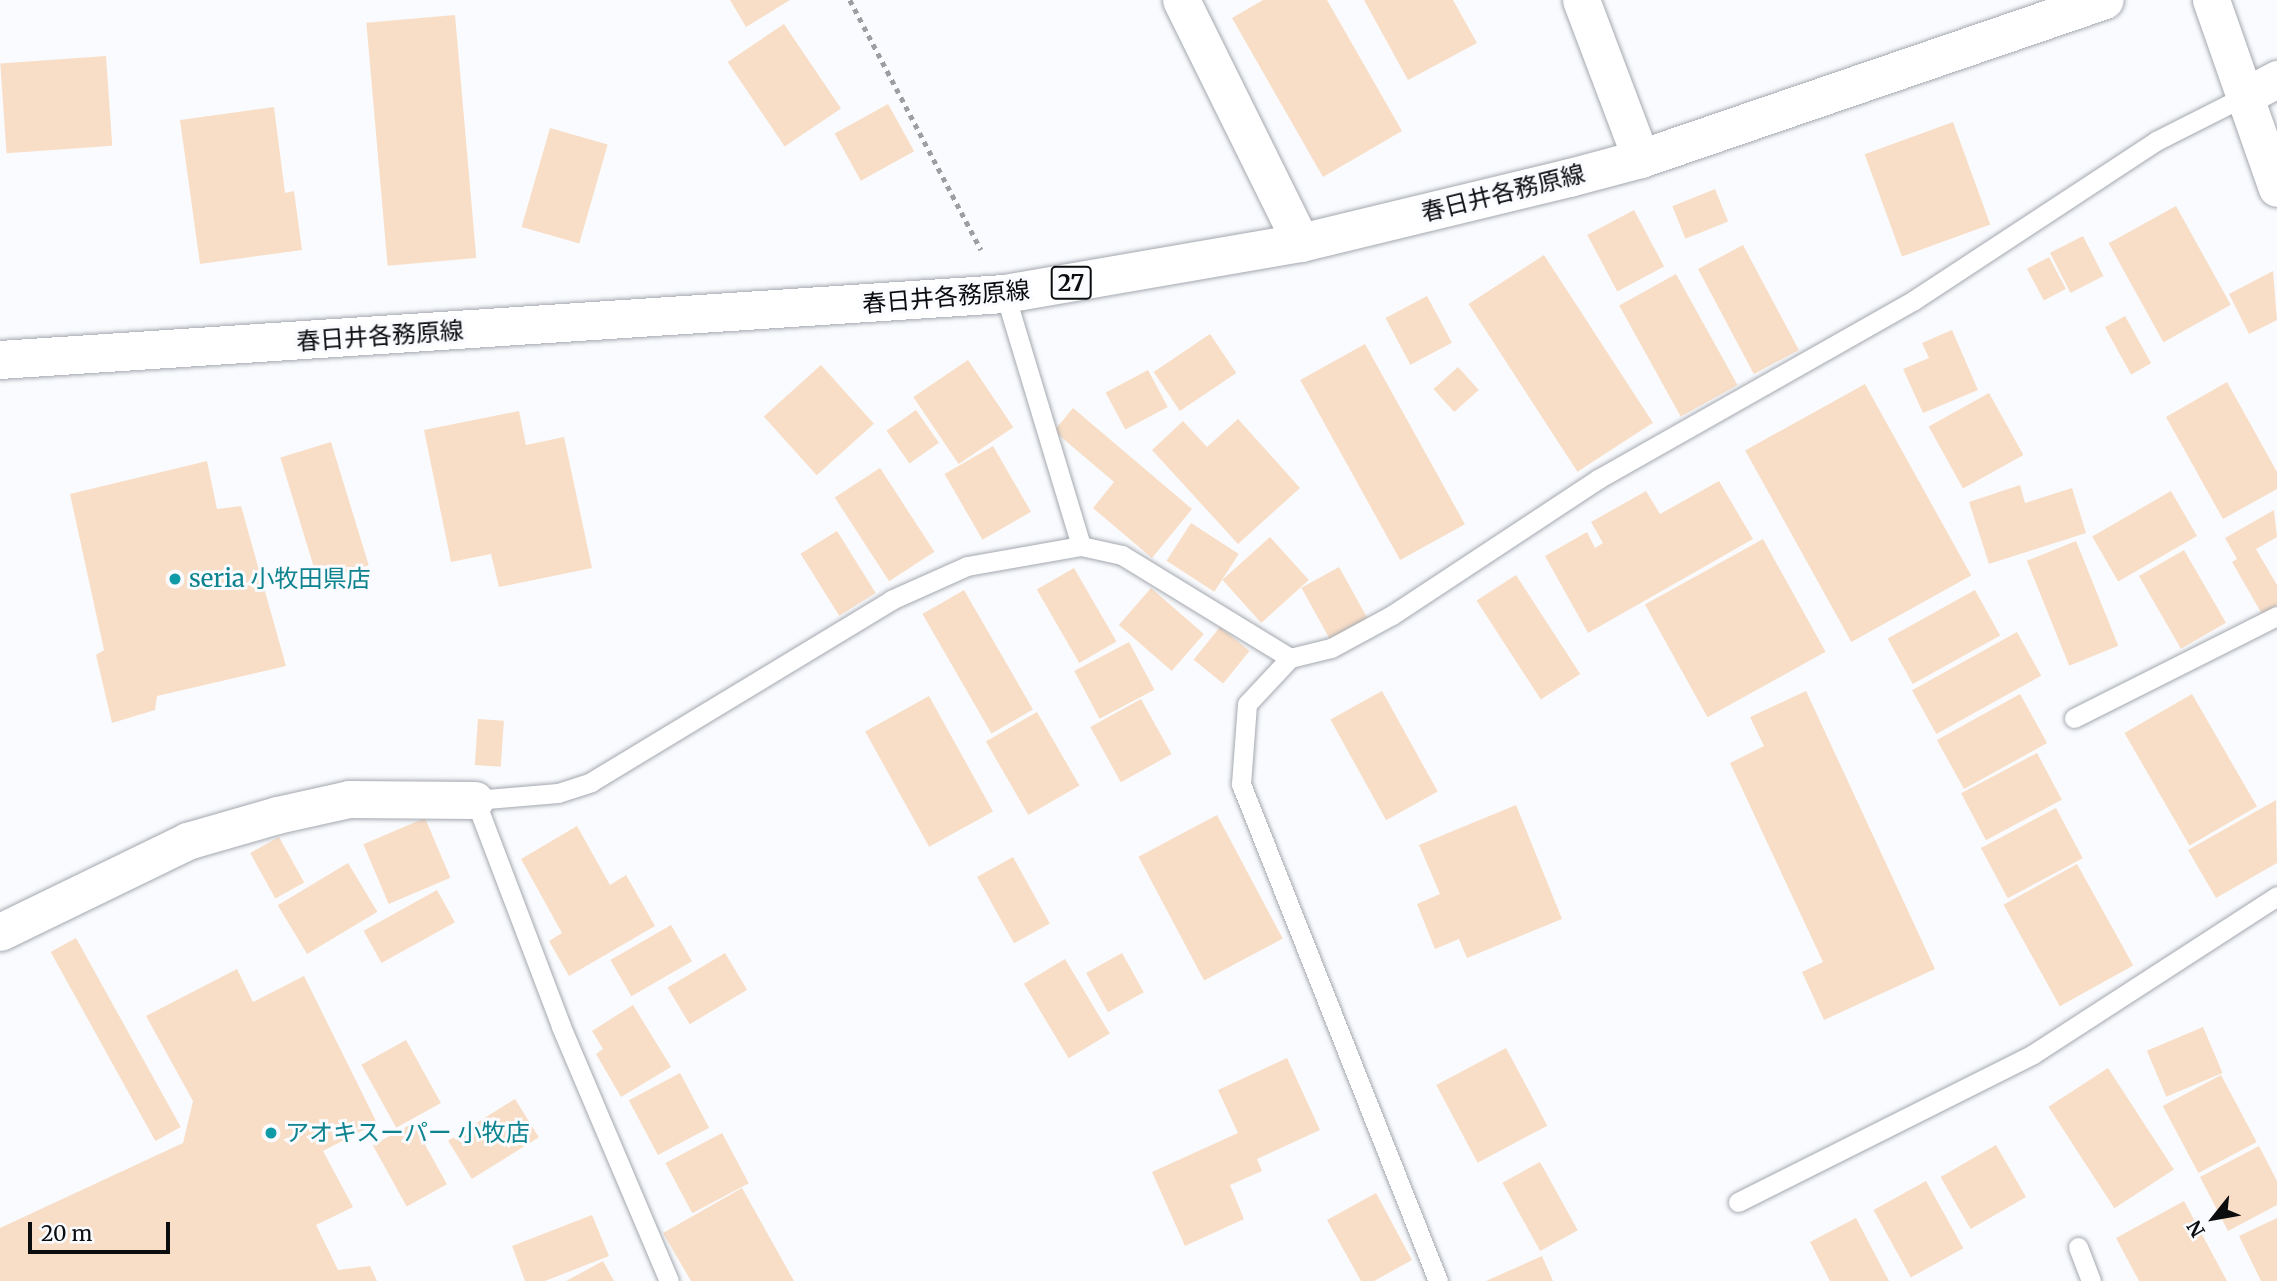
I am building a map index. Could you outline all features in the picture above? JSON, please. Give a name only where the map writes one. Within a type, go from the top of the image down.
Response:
[{"type":"main road","name":"春日井各務原線","points":[[0,360],[1004,294],[1301,243],[1641,159],[2105,0]]},
{"type":"street","points":[[1181,0],[1301,243]]},
{"type":"street","points":[[1581,0],[1641,159]]},
{"type":"street","points":[[2211,0],[2262,87],[2277,188]]},
{"type":"street","points":[[0,932],[187,841],[276,815],[349,799],[475,800]]},
{"type":"lane","points":[[1438,1281],[1241,783],[1247,704],[1290,658],[1332,648],[1392,615],[1598,479],[1914,300],[2144,148],[2262,87]]},
{"type":"lane","points":[[1004,294],[1081,546]]},
{"type":"lane","points":[[669,1281],[561,1026],[475,800],[558,793],[591,782],[891,600],[967,566],[1081,546],[1122,555],[1162,575],[1290,658]]},
{"type":"lane","points":[[2074,718],[2277,616]]},
{"type":"lane","points":[[1738,1202],[2033,1054],[2277,896]]},
{"type":"lane","points":[[2078,1247],[2091,1281]]},
{"type":"path","points":[[850,0],[1004,294]]},
{"type":"building","points":[[730,0],[790,0],[746,27]]},
{"type":"building","points":[[1263,0],[1327,0],[1402,131],[1323,177],[1232,18]]},
{"type":"building","points":[[1364,0],[1453,0],[1477,43],[1408,80]]},
{"type":"building","points":[[455,15],[476,258],[388,266],[366,23]]},
{"type":"building","points":[[784,24],[841,109],[785,147],[728,62]]},
{"type":"building","points":[[106,56],[112,146],[7,153],[0,63]]},
{"type":"building","points":[[888,104],[914,151],[861,181],[835,134]]},
{"type":"building","points":[[274,107],[285,193],[294,191],[302,250],[200,264],[180,120]]},
{"type":"building","points":[[1953,122],[1990,224],[1902,257],[1865,154]]},
{"type":"building","points":[[550,128],[608,145],[579,244],[522,227]]},
{"type":"building","points":[[1715,189],[1728,221],[1685,239],[1672,206]]},
{"type":"building","points":[[2176,206],[2231,305],[2163,342],[2109,243]]},
{"type":"building","points":[[1634,210],[1664,267],[1617,291],[1587,235]]},
{"type":"building","points":[[2083,236],[2103,276],[2070,293],[2050,253]]},
{"type":"building","points":[[1743,245],[1799,350],[1754,374],[1698,269]]},
{"type":"building","points":[[1544,255],[1653,423],[1577,472],[1469,304]]},
{"type":"building","points":[[2049,257],[2066,289],[2044,301],[2027,269]]},
{"type":"building","points":[[2273,271],[2277,320],[2249,334],[2229,294]]},
{"type":"building","points":[[1676,274],[1738,385],[1681,417],[1619,306]]},
{"type":"building","points":[[1427,296],[1452,343],[1410,365],[1386,318]]},
{"type":"building","points":[[2125,316],[2151,363],[2131,374],[2105,327]]},
{"type":"building","points":[[1952,330],[1978,390],[1923,413],[1903,369],[1929,358],[1922,343]]},
{"type":"building","points":[[1210,334],[1236,373],[1180,411],[1154,372]]},
{"type":"building","points":[[1365,344],[1465,524],[1400,560],[1300,380]]},
{"type":"building","points":[[968,360],[1013,427],[959,464],[913,397]]},
{"type":"building","points":[[821,365],[874,424],[817,475],[764,417]]},
{"type":"building","points":[[1458,367],[1479,390],[1454,412],[1433,389]]},
{"type":"building","points":[[1148,370],[1168,407],[1125,430],[1106,393]]},
{"type":"building","points":[[2227,382],[2277,472],[2277,489],[2223,519],[2166,417]]},
{"type":"building","points":[[1865,384],[1971,576],[1851,642],[1745,450]]},
{"type":"building","points":[[1989,393],[2023,455],[1963,489],[1929,426]]},
{"type":"building","points":[[1073,408],[1192,509],[1152,558],[1093,508],[1114,482],[1054,431]]},
{"type":"building","points":[[916,410],[939,443],[909,463],[887,431]]},
{"type":"building","points":[[519,411],[526,445],[564,437],[592,568],[499,587],[491,554],[451,562],[424,430]]},
{"type":"building","points":[[1238,419],[1300,488],[1238,544],[1152,450],[1183,421],[1207,447]]},
{"type":"building","points":[[331,442],[369,565],[318,581],[280,457]]},
{"type":"building","points":[[993,446],[1031,512],[983,540],[945,474]]},
{"type":"building","name":"seria 小牧田県店","points":[[207,461],[217,509],[241,506],[286,666],[157,696],[155,710],[112,723],[96,655],[104,650],[70,494]]},
{"type":"building","points":[[880,468],[934,552],[889,581],[835,497]]},
{"type":"building","points":[[1719,481],[1753,539],[1588,633],[1545,556],[1587,532],[1595,548],[1603,543],[1591,522],[1646,491],[1660,514]]},
{"type":"building","points":[[2020,485],[2025,503],[2072,488],[2086,533],[1989,564],[1969,502]]},
{"type":"building","points":[[2171,491],[2197,536],[2118,582],[2092,537]]},
{"type":"building","points":[[2274,510],[2277,537],[2256,549],[2277,585],[2277,605],[2262,614],[2232,562],[2237,559],[2225,538]]},
{"type":"building","points":[[1191,523],[1239,554],[1214,592],[1166,561]]},
{"type":"building","points":[[837,531],[876,593],[839,616],[801,554]]},
{"type":"building","points":[[1270,537],[1309,580],[1261,623],[1222,580]]},
{"type":"building","points":[[1763,539],[1826,652],[1707,717],[1645,604]]},
{"type":"building","points":[[2076,541],[2118,646],[2069,666],[2027,561]]},
{"type":"building","points":[[2184,550],[2226,623],[2181,649],[2139,576]]},
{"type":"building","points":[[1339,567],[1370,622],[1332,643],[1301,588]]},
{"type":"building","points":[[1074,568],[1116,642],[1079,663],[1037,590]]},
{"type":"building","points":[[1516,575],[1580,674],[1541,700],[1477,601]]},
{"type":"building","points":[[1151,588],[1204,634],[1172,671],[1119,625]]},
{"type":"building","points":[[964,590],[1033,710],[991,734],[922,614]]},
{"type":"building","points":[[1975,590],[2000,635],[1913,684],[1888,638]]},
{"type":"building","points":[[1220,627],[1250,651],[1223,684],[1194,660]]},
{"type":"building","points":[[2017,632],[2041,676],[1936,734],[1912,690]]},
{"type":"building","points":[[1129,642],[1154,690],[1100,719],[1074,671]]},
{"type":"building","points":[[1382,691],[1438,792],[1386,820],[1330,720]]},
{"type":"building","points":[[1806,691],[1935,969],[1824,1020],[1802,972],[1823,962],[1730,763],[1764,746],[1750,717]]},
{"type":"building","points":[[2020,694],[2047,743],[1964,789],[1937,740]]},
{"type":"building","points":[[2192,694],[2257,807],[2189,846],[2124,733]]},
{"type":"building","points":[[929,696],[993,811],[929,847],[865,731]]},
{"type":"building","points":[[1141,699],[1172,754],[1121,782],[1090,727]]},
{"type":"building","points":[[1037,712],[1080,786],[1028,815],[986,742]]},
{"type":"building","points":[[478,719],[504,721],[501,767],[475,765]]},
{"type":"building","points":[[2037,753],[2062,800],[1986,840],[1961,793]]},
{"type":"building","points":[[2276,800],[2277,863],[2216,898],[2188,850]]},
{"type":"building","points":[[1516,805],[1562,919],[1467,958],[1459,939],[1435,949],[1417,904],[1440,894],[1419,845]]},
{"type":"building","points":[[2056,808],[2083,858],[2008,898],[1981,848]]},
{"type":"building","points":[[1217,815],[1283,939],[1204,980],[1138,857]]},
{"type":"building","points":[[425,818],[450,878],[389,904],[363,844]]},
{"type":"building","points":[[577,826],[610,885],[626,875],[655,926],[569,976],[549,941],[562,933],[521,859]]},
{"type":"building","points":[[279,837],[304,882],[275,898],[250,853]]},
{"type":"building","points":[[1013,857],[1050,923],[1014,943],[977,877]]},
{"type":"building","points":[[348,863],[377,912],[307,954],[278,905]]},
{"type":"building","points":[[2077,864],[2133,965],[2060,1006],[2004,905]]},
{"type":"building","points":[[437,890],[455,922],[381,963],[364,931]]},
{"type":"building","points":[[671,925],[692,961],[631,996],[610,960]]},
{"type":"building","points":[[76,938],[181,1127],[155,1141],[51,952]]},
{"type":"building","points":[[725,953],[747,990],[690,1024],[668,988]]},
{"type":"building","points":[[1122,953],[1144,992],[1108,1012],[1086,973]]},
{"type":"building","points":[[1065,959],[1110,1034],[1069,1058],[1024,984]]},
{"type":"building","name":"アオキスーパー 小牧店","points":[[237,969],[253,1002],[304,976],[377,1123],[323,1151],[353,1207],[316,1225],[338,1270],[370,1266],[377,1281],[0,1281],[0,1228],[183,1143],[193,1101],[146,1016]]},
{"type":"building","points":[[633,1005],[671,1067],[621,1097],[596,1054],[603,1049],[592,1031]]},
{"type":"building","points":[[2203,1027],[2223,1073],[2166,1097],[2147,1051]]},
{"type":"building","points":[[406,1040],[441,1103],[396,1128],[361,1065]]},
{"type":"building","points":[[1506,1048],[1547,1126],[1478,1163],[1436,1085]]},
{"type":"building","points":[[1287,1058],[1320,1130],[1257,1159],[1262,1171],[1230,1185],[1244,1219],[1185,1246],[1152,1172],[1238,1133],[1218,1090]]},
{"type":"building","points":[[2108,1068],[2174,1169],[2114,1208],[2048,1107]]},
{"type":"building","points":[[680,1073],[709,1128],[658,1155],[629,1100]]},
{"type":"building","points":[[2221,1075],[2257,1142],[2198,1173],[2163,1106]]},
{"type":"building","points":[[515,1099],[539,1137],[472,1179],[448,1141]]},
{"type":"building","points":[[413,1123],[447,1184],[407,1207],[373,1145]]},
{"type":"building","points":[[722,1133],[749,1183],[692,1213],[665,1163]]},
{"type":"building","points":[[1996,1145],[2026,1197],[1971,1229],[1941,1177]]},
{"type":"building","points":[[2259,1146],[2277,1181],[2277,1205],[2228,1231],[2200,1177]]},
{"type":"building","points":[[1540,1162],[1578,1230],[1540,1251],[1502,1183]]},
{"type":"building","points":[[1926,1181],[1963,1248],[1911,1277],[1874,1210]]},
{"type":"building","points":[[742,1188],[794,1281],[691,1281],[663,1233]]},
{"type":"building","points":[[1376,1193],[1412,1260],[1374,1281],[1361,1281],[1327,1220]]},
{"type":"building","points":[[2184,1201],[2227,1281],[2139,1281],[2116,1238]]},
{"type":"building","points":[[592,1215],[609,1256],[545,1281],[525,1281],[512,1246]]},
{"type":"building","points":[[1856,1218],[1889,1281],[1830,1281],[1810,1242]]},
{"type":"building","points":[[2277,1218],[2277,1281],[2261,1281],[2239,1236]]},
{"type":"building","points":[[1542,1256],[1553,1281],[1486,1281]]},
{"type":"building","points":[[603,1261],[614,1281],[566,1281]]},
{"type":"place","name":"seria 小牧田県店","points":[[175,579]]},
{"type":"place","name":"アオキスーパー 小牧店","points":[[271,1133]]}]
